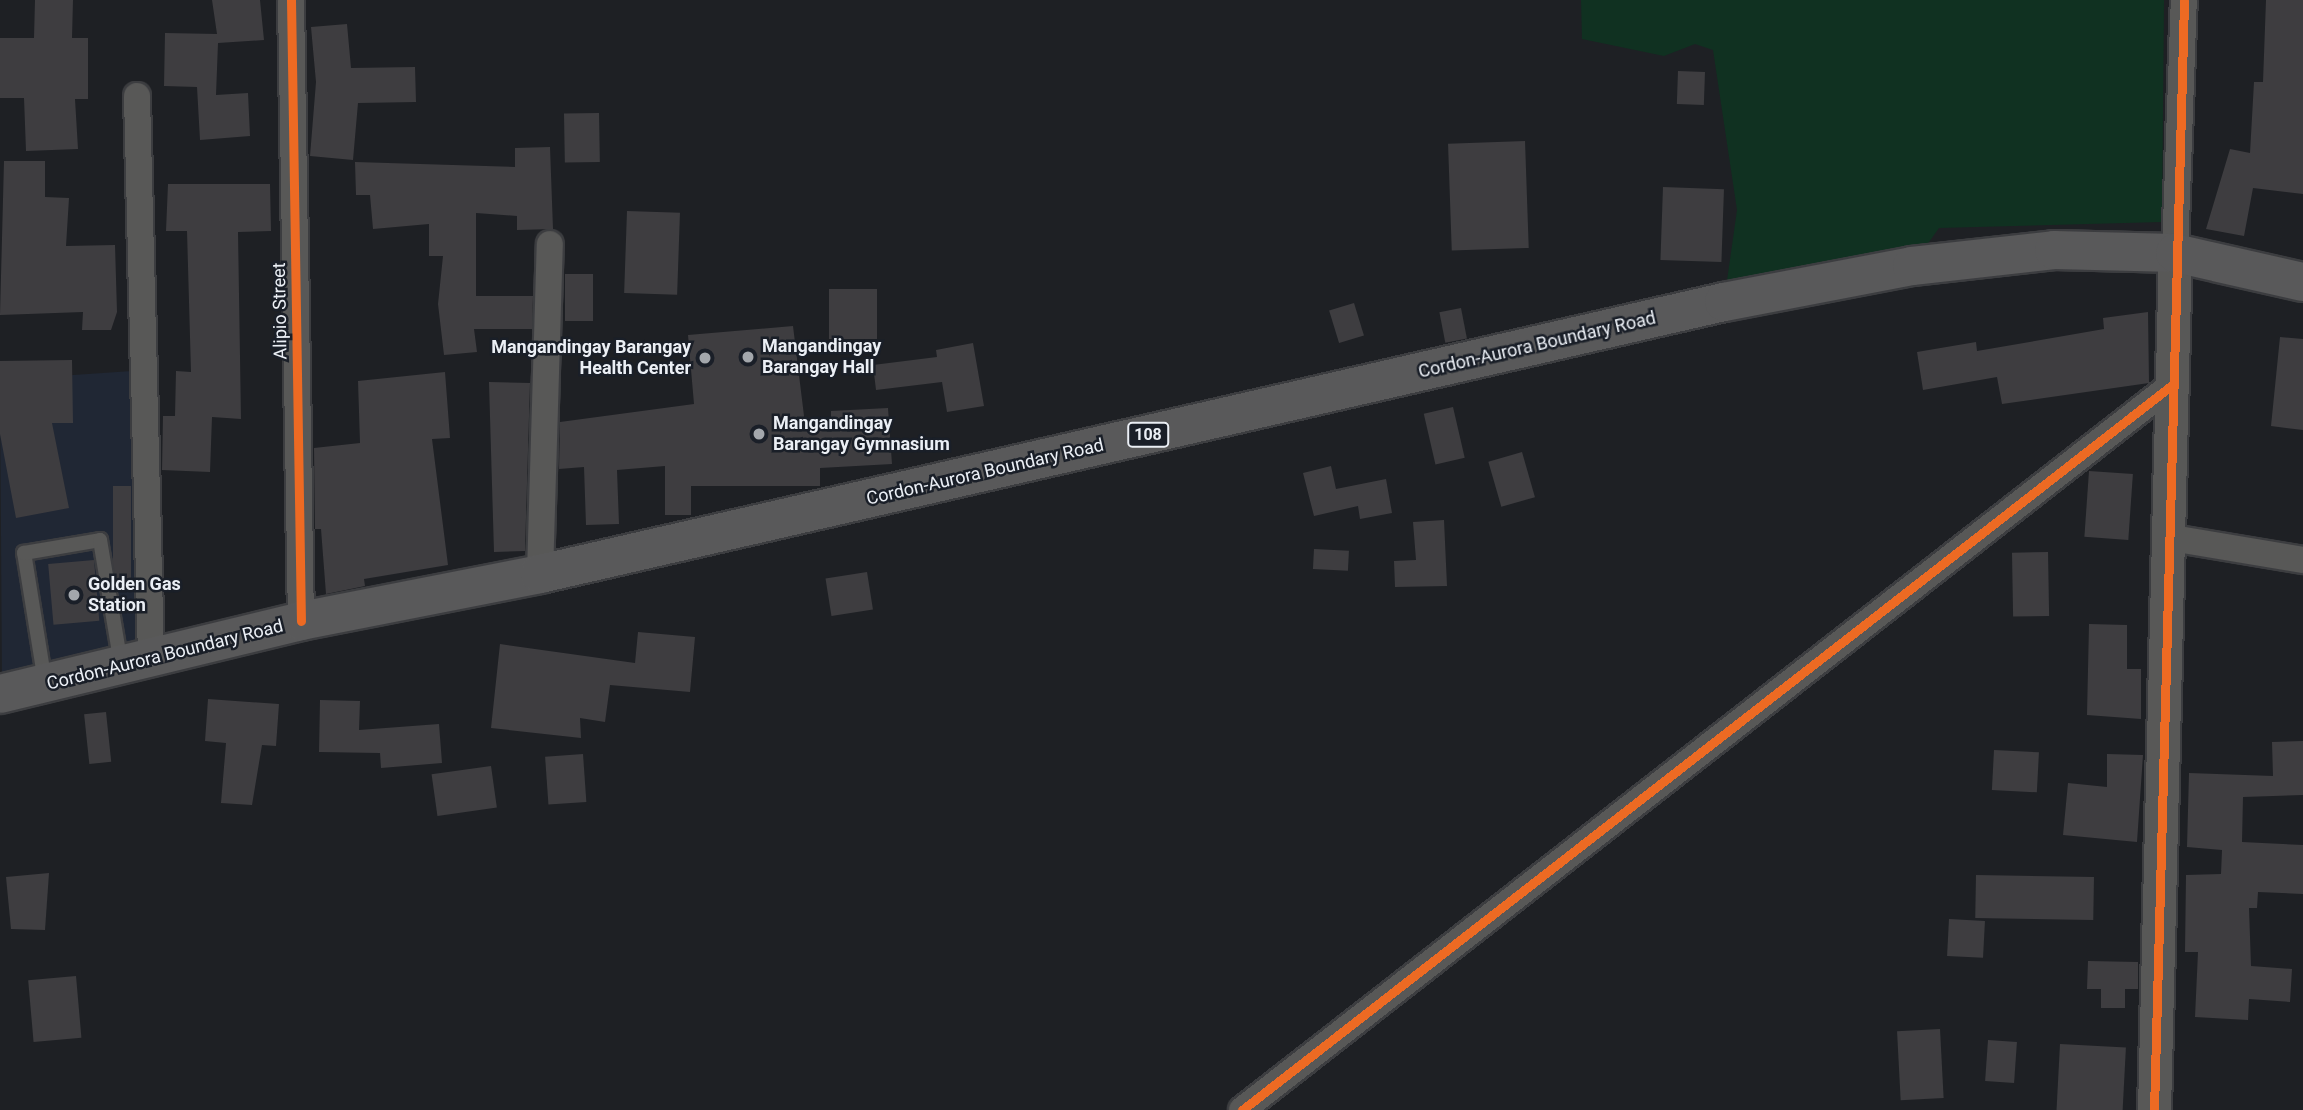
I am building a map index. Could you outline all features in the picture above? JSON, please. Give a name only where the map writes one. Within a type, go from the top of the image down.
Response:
[{"type":"main road","name":"Cordon-Aurora Boundary Road","points":[[0,694],[301,621],[540,574],[1724,302],[1912,266],[2015,254],[2175,253],[2303,282]]},
{"type":"street","name":"Alipio Street","points":[[291,0],[301,621]]},
{"type":"street","points":[[2154,1110],[2166,537],[2184,0]]},
{"type":"street","points":[[136,662],[137,96]]},
{"type":"street","points":[[540,574],[550,244]]},
{"type":"street","points":[[1242,1110],[2172,385]]},
{"type":"street","points":[[2166,537],[2303,560]]},
{"type":"lane","points":[[46,683],[24,553],[100,540],[136,662]]},
{"type":"shaded area","name":"Golden Gas Station","points":[[132,371],[148,647],[2,682],[0,380]]},
{"type":"green space","points":[[1581,0],[2164,0],[2162,222],[1939,228],[1912,266],[1724,302],[1737,210],[1713,50],[1695,44],[1664,56],[1582,39]]},
{"type":"building","points":[[35,0],[73,0],[72,38],[88,38],[88,99],[75,99],[78,149],[26,151],[24,98],[0,98],[0,38],[34,38]]},
{"type":"building","points":[[212,0],[260,0],[264,40],[218,43],[216,95],[248,93],[250,136],[200,140],[197,87],[164,86],[165,33],[217,34]]},
{"type":"building","points":[[2266,0],[2303,0],[2303,194],[2253,188],[2244,236],[2206,229],[2230,149],[2250,153],[2254,82],[2263,82]]},
{"type":"building","points":[[347,24],[351,68],[415,67],[416,102],[358,103],[353,160],[310,156],[316,82],[311,27]]},
{"type":"building","points":[[1678,71],[1705,72],[1704,105],[1677,104]]},
{"type":"building","points":[[599,113],[600,162],[565,163],[564,114]]},
{"type":"building","points":[[1525,141],[1529,248],[1452,251],[1448,144]]},
{"type":"building","points":[[550,147],[553,229],[517,230],[517,216],[476,213],[476,296],[533,296],[532,329],[474,329],[477,352],[444,355],[438,304],[443,256],[429,256],[429,224],[373,229],[370,195],[356,195],[355,162],[515,167],[515,148]]},
{"type":"building","points":[[4,161],[45,161],[45,197],[69,198],[66,246],[115,245],[117,312],[111,330],[82,330],[83,312],[0,315]]},
{"type":"building","points":[[168,184],[270,184],[271,231],[238,232],[241,419],[212,417],[210,472],[162,470],[163,416],[175,416],[176,371],[191,372],[187,231],[166,231]]},
{"type":"building","points":[[1663,187],[1724,189],[1721,262],[1660,260]]},
{"type":"building","points":[[627,211],[680,213],[677,295],[624,293]]},
{"type":"building","points":[[565,274],[593,274],[593,321],[565,321]]},
{"type":"building","points":[[829,289],[877,289],[877,339],[829,339]]},
{"type":"building","points":[[1354,303],[1364,336],[1339,343],[1329,311]]},
{"type":"building","points":[[1461,308],[1467,338],[1445,343],[1439,312]]},
{"type":"building","points":[[2148,312],[2149,383],[2002,404],[1997,377],[1923,390],[1917,352],[1976,342],[1977,351],[2104,329],[2103,318]]},
{"type":"building","points":[[793,326],[805,424],[831,422],[831,411],[888,408],[892,464],[820,468],[820,486],[691,486],[691,515],[665,515],[665,466],[617,470],[619,524],[586,525],[584,467],[559,469],[560,422],[694,404],[688,335]]},
{"type":"building","points":[[2280,337],[2303,339],[2303,430],[2271,426]]},
{"type":"building","points":[[973,343],[984,406],[947,412],[942,382],[876,390],[873,365],[937,357],[936,350]]},
{"type":"building","points":[[72,360],[73,423],[52,423],[69,508],[16,518],[0,434],[0,361]]},
{"type":"building","points":[[445,372],[450,438],[432,439],[448,565],[364,579],[365,586],[326,594],[321,529],[315,529],[314,448],[360,443],[358,381]]},
{"type":"building","points":[[489,382],[530,383],[525,551],[494,552]]},
{"type":"building","points":[[1453,407],[1465,458],[1435,464],[1424,414]]},
{"type":"building","points":[[1522,452],[1535,497],[1501,507],[1488,462]]},
{"type":"building","points":[[1331,466],[1336,489],[1386,479],[1392,513],[1360,519],[1358,506],[1314,516],[1303,473]]},
{"type":"building","points":[[2089,471],[2133,474],[2128,540],[2084,537]]},
{"type":"building","points":[[113,486],[131,486],[131,590],[113,590]]},
{"type":"building","points":[[1444,520],[1447,586],[1395,587],[1394,561],[1416,560],[1413,522]]},
{"type":"building","points":[[1314,549],[1349,551],[1348,571],[1313,569]]},
{"type":"building","points":[[2048,552],[2049,616],[2013,617],[2012,553]]},
{"type":"building","name":"Golden Gas Station","points":[[94,560],[99,621],[53,625],[48,564]]},
{"type":"building","points":[[867,572],[873,610],[831,616],[826,579]]},
{"type":"building","points":[[2089,624],[2127,625],[2127,669],[2141,669],[2141,719],[2087,715]]},
{"type":"building","points":[[638,632],[695,637],[690,692],[610,685],[605,722],[580,718],[581,738],[491,728],[500,644],[635,663]]},
{"type":"building","points":[[208,699],[279,704],[276,746],[262,745],[252,805],[221,803],[226,743],[205,741]]},
{"type":"building","points":[[320,700],[360,701],[359,730],[439,724],[442,763],[381,768],[380,753],[319,752]]},
{"type":"building","points":[[106,712],[111,762],[89,764],[84,714]]},
{"type":"building","points":[[2303,741],[2303,795],[2243,797],[2242,842],[2303,845],[2303,894],[2258,892],[2257,908],[2249,908],[2251,966],[2292,969],[2290,1002],[2249,999],[2248,1020],[2195,1017],[2198,952],[2185,952],[2186,875],[2221,874],[2222,850],[2187,847],[2189,773],[2273,776],[2272,742]]},
{"type":"building","points":[[1994,750],[2039,752],[2037,792],[1992,790]]},
{"type":"building","points":[[583,754],[586,802],[548,805],[545,757]]},
{"type":"building","points":[[2107,754],[2143,755],[2137,842],[2063,835],[2068,783],[2107,787]]},
{"type":"building","points":[[491,766],[497,808],[437,816],[432,774]]},
{"type":"building","points":[[49,873],[45,930],[11,929],[6,877]]},
{"type":"building","points":[[1976,875],[2094,877],[2093,920],[1975,918]]},
{"type":"building","points":[[1949,919],[1985,921],[1983,958],[1947,956]]},
{"type":"building","points":[[2088,961],[2138,962],[2138,989],[2125,989],[2125,1008],[2101,1008],[2101,989],[2087,989]]},
{"type":"building","points":[[76,976],[81,1038],[34,1042],[28,980]]},
{"type":"building","points":[[1940,1029],[1944,1098],[1901,1100],[1897,1031]]},
{"type":"building","points":[[1988,1040],[2017,1042],[2014,1083],[1985,1081]]},
{"type":"building","points":[[2060,1044],[2126,1047],[2123,1110],[2057,1110]]},
{"type":"cycle path","points":[[291,0],[301,621]]},
{"type":"cycle path","points":[[2154,1110],[2184,0]]},
{"type":"cycle path","points":[[1242,1110],[2172,385]]},
{"type":"place","name":"Mangandingay Barangay Hall","points":[[748,357]]},
{"type":"place","name":"Mangandingay Barangay Health Center","points":[[705,358]]},
{"type":"place","name":"Mangandingay Barangay Gymnasium","points":[[759,434]]},
{"type":"place","name":"Golden Gas Station","points":[[74,595]]}]
